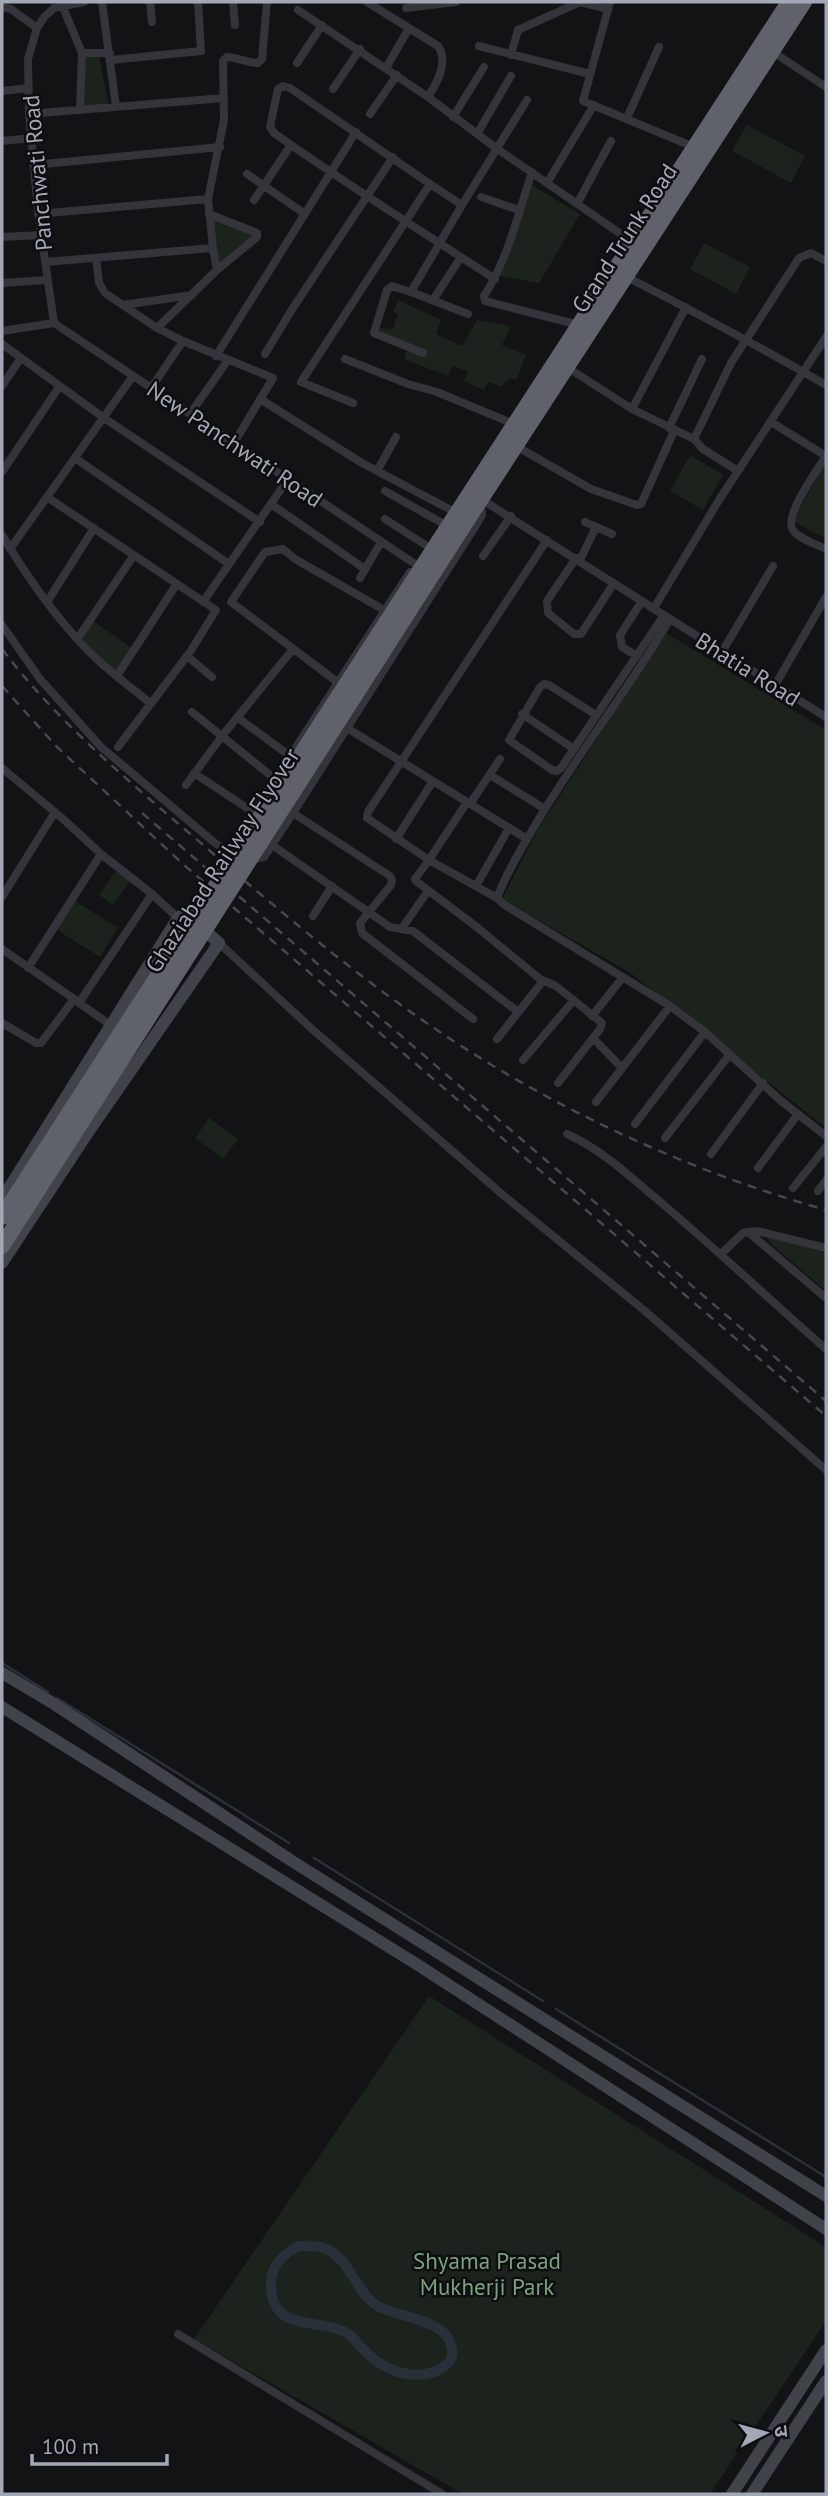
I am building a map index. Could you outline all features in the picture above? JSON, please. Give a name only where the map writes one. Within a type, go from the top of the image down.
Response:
[{"type":"highway","name":"Grand Trunk Road","points":[[475,497],[514,424],[562,364],[625,276],[638,246],[694,147],[766,48],[804,2]]},
{"type":"highway","name":"Grand Trunk Road","points":[[475,497],[516,446],[562,364],[579,325],[638,246],[766,48],[784,3]]},
{"type":"highway","name":"Ghaziabad Railway Flyover","points":[[2,1217],[459,514],[475,497]]},
{"type":"highway","name":"Ghaziabad Railway Flyover","points":[[2,1246],[459,514]]},
{"type":"street","points":[[8,6],[37,28],[54,8],[84,2]]},
{"type":"street","points":[[102,2],[116,107]]},
{"type":"street","points":[[150,2],[152,22]]},
{"type":"street","points":[[82,53],[111,56],[201,51],[198,2]]},
{"type":"street","points":[[233,2],[235,25]]},
{"type":"street","points":[[217,270],[208,199],[220,147],[224,98],[223,61],[232,57],[258,63],[262,59],[267,2]]},
{"type":"street","points":[[367,2],[438,46],[442,53],[440,75],[428,97]]},
{"type":"street","points":[[406,8],[456,2]]},
{"type":"street","points":[[512,55],[518,30],[579,2],[609,5],[583,101],[694,147]]},
{"type":"street","points":[[62,5],[82,53],[80,110]]},
{"type":"street","points":[[298,10],[360,49],[496,148],[638,246]]},
{"type":"street","points":[[297,63],[322,25]]},
{"type":"street","name":"Panchwati Road","points":[[37,28],[28,59],[29,114],[38,214],[54,323]]},
{"type":"street","points":[[386,68],[409,28]]},
{"type":"street","points":[[480,46],[590,75]]},
{"type":"street","points":[[627,118],[659,47]]},
{"type":"street","points":[[766,48],[826,87]]},
{"type":"street","points":[[333,89],[360,49]]},
{"type":"street","points":[[453,117],[484,67]]},
{"type":"street","points":[[370,114],[397,75]]},
{"type":"street","points":[[477,134],[511,76]]},
{"type":"street","points":[[462,205],[356,132],[283,86],[278,89],[270,127],[274,133],[495,279]]},
{"type":"street","points":[[2,91],[29,88]]},
{"type":"street","points":[[29,114],[224,98]]},
{"type":"street","points":[[411,292],[527,100]]},
{"type":"street","points":[[547,183],[594,105]]},
{"type":"street","points":[[216,356],[356,132]]},
{"type":"street","points":[[2,141],[31,138]]},
{"type":"street","points":[[577,204],[611,141]]},
{"type":"street","points":[[254,200],[291,145]]},
{"type":"street","points":[[34,165],[220,147]]},
{"type":"street","points":[[265,354],[393,158]]},
{"type":"street","points":[[532,172],[495,279],[484,296],[485,301],[579,325]]},
{"type":"street","points":[[247,174],[305,214]]},
{"type":"street","points":[[353,403],[301,382],[430,184]]},
{"type":"street","points":[[481,197],[519,211]]},
{"type":"street","points":[[38,214],[208,199]]},
{"type":"street","points":[[158,328],[217,270],[255,240],[257,233],[209,214]]},
{"type":"street","points":[[2,237],[41,235]]},
{"type":"street","points":[[46,262],[213,248]]},
{"type":"street","points":[[694,439],[726,371],[799,258],[811,253],[826,261]]},
{"type":"street","points":[[433,300],[461,257]]},
{"type":"street","points":[[96,258],[101,290],[123,305],[183,341],[273,378],[234,443]]},
{"type":"street","points":[[625,276],[746,339],[826,385]]},
{"type":"street","points":[[2,283],[47,280]]},
{"type":"street","points":[[423,353],[374,333],[387,290],[391,286],[468,313]]},
{"type":"street","points":[[123,305],[192,295]]},
{"type":"street","points":[[632,409],[686,307]]},
{"type":"street","points":[[2,331],[54,323]]},
{"type":"street","name":"New Panchwati Road","points":[[54,323],[415,564]]},
{"type":"street","points":[[654,608],[738,471],[826,337]]},
{"type":"street","points":[[151,388],[183,341]]},
{"type":"street","points":[[2,344],[104,418],[260,522]]},
{"type":"street","points":[[2,386],[21,358]]},
{"type":"street","points":[[345,359],[408,384],[437,392],[514,424]]},
{"type":"street","points":[[516,446],[590,489],[641,504],[702,359]]},
{"type":"street","points":[[190,414],[228,360]]},
{"type":"street","points":[[562,364],[632,409],[694,439],[703,449],[738,471]]},
{"type":"street","points":[[10,549],[133,376]]},
{"type":"street","points":[[2,472],[60,387]]},
{"type":"street","points":[[260,399],[377,471],[459,514]]},
{"type":"street","points":[[771,422],[826,456],[791,514],[790,525],[794,533],[826,549]]},
{"type":"street","points":[[377,471],[396,437]]},
{"type":"street","points":[[75,458],[229,564]]},
{"type":"street","points":[[203,602],[288,479]]},
{"type":"street","points":[[385,491],[442,523]]},
{"type":"street","points":[[238,841],[259,858],[264,856],[272,845],[478,522],[482,515],[475,497]]},
{"type":"street","name":"Bhatia Road","points":[[475,497],[512,516],[774,687],[826,717]]},
{"type":"street","points":[[47,498],[216,610],[187,656],[118,747]]},
{"type":"street","points":[[271,505],[365,569]]},
{"type":"street","points":[[2,625],[40,679],[101,747],[229,852],[337,681],[442,523],[459,514]]},
{"type":"street","points":[[483,555],[512,516]]},
{"type":"street","points":[[385,519],[427,546]]},
{"type":"street","points":[[585,522],[612,534]]},
{"type":"street","points":[[596,527],[578,559],[547,601],[548,613],[574,634],[581,634],[614,583]]},
{"type":"street","points":[[47,602],[94,528]]},
{"type":"street","points":[[2,535],[47,602],[98,661],[150,703]]},
{"type":"street","points":[[547,540],[367,818],[429,860],[497,898],[670,1006],[705,1032],[826,1136]]},
{"type":"street","points":[[360,578],[381,542]]},
{"type":"street","points":[[363,702],[231,601],[265,552],[283,549],[295,559],[384,610]]},
{"type":"street","points":[[78,638],[134,555]]},
{"type":"street","points":[[722,652],[773,566]]},
{"type":"street","points":[[117,676],[176,585]]},
{"type":"street","points":[[774,687],[826,597]]},
{"type":"street","points":[[636,656],[622,647],[620,635],[642,601]]},
{"type":"street","points":[[596,715],[550,685],[544,684],[522,714],[509,740],[552,771],[561,768],[636,656],[667,617]]},
{"type":"street","points":[[497,898],[545,809],[646,661],[667,617]]},
{"type":"street","points":[[186,785],[293,649]]},
{"type":"street","points":[[187,656],[212,677]]},
{"type":"street","points":[[192,712],[275,779]]},
{"type":"street","points":[[522,714],[574,749]]},
{"type":"street","points":[[237,717],[290,756]]},
{"type":"street","points":[[347,728],[527,839]]},
{"type":"street","points":[[500,759],[415,879],[543,981],[556,986],[602,1023],[558,1083]]},
{"type":"street","points":[[194,773],[253,812]]},
{"type":"street","points":[[3,774],[55,812],[178,918]]},
{"type":"street","points":[[490,775],[545,809]]},
{"type":"street","points":[[396,839],[433,781]]},
{"type":"street","points":[[2,897],[55,812]]},
{"type":"street","points":[[293,813],[390,876],[393,880],[391,885],[360,923],[362,933],[473,1019]]},
{"type":"street","points":[[476,886],[509,828]]},
{"type":"street","points":[[272,845],[390,927],[413,931],[518,1012]]},
{"type":"street","points":[[28,968],[101,854]]},
{"type":"street","points":[[313,916],[332,886]]},
{"type":"street","points":[[402,928],[428,891]]},
{"type":"street","points":[[2,1023],[41,1044],[76,1001],[152,894]]},
{"type":"street","points":[[2,1199],[178,918],[182,915],[190,917],[312,1029],[503,1195],[645,1311],[826,1470]]},
{"type":"street","points":[[2,1263],[219,943]]},
{"type":"street","points":[[2,949],[146,1048]]},
{"type":"street","points":[[592,1016],[623,977]]},
{"type":"street","points":[[497,1039],[543,981]]},
{"type":"street","points":[[523,1060],[573,1001]]},
{"type":"street","points":[[596,1102],[670,1006]]},
{"type":"street","points":[[635,1124],[705,1032]]},
{"type":"street","points":[[593,1038],[622,1068]]},
{"type":"street","points":[[665,1138],[730,1054]]},
{"type":"street","points":[[711,1154],[762,1083]]},
{"type":"street","points":[[758,1168],[798,1114]]},
{"type":"street","points":[[567,1134],[593,1147],[721,1254],[826,1349]]},
{"type":"street","points":[[793,1188],[826,1147]]},
{"type":"street","points":[[818,1191],[826,1180]]},
{"type":"street","points":[[721,1254],[743,1233],[757,1231],[826,1248]]},
{"type":"street","points":[[748,1232],[826,1298]]},
{"type":"street","points":[[2,1673],[51,1702],[307,1870],[826,2196]]},
{"type":"street","points":[[2,1706],[418,1965],[826,2229]]},
{"type":"street","points":[[178,2334],[442,2494]]},
{"type":"street","points":[[732,2494],[826,2350]]},
{"type":"street","points":[[752,2494],[826,2381]]},
{"type":"green space","points":[[84,56],[99,56],[109,106],[82,107]]},
{"type":"green space","points":[[747,125],[805,156],[791,183],[732,151]]},
{"type":"green space","points":[[532,185],[580,214],[539,283],[500,276]]},
{"type":"green space","points":[[213,219],[254,235],[220,265]]},
{"type":"green space","points":[[704,243],[750,267],[736,294],[690,269]]},
{"type":"green space","points":[[398,300],[441,320],[436,334],[462,346],[477,320],[511,326],[502,345],[526,355],[516,380],[510,378],[502,387],[488,382],[484,390],[464,381],[468,372],[453,366],[448,376],[404,359],[409,344],[379,334],[380,328],[393,329],[398,314],[393,312]]},
{"type":"green space","points":[[690,455],[723,475],[703,510],[670,491]]},
{"type":"green space","points":[[826,463],[826,539],[793,521]]},
{"type":"green space","points":[[93,621],[132,648],[115,672],[81,637]]},
{"type":"green space","points":[[666,633],[826,730],[826,1128],[632,974],[502,899],[538,829]]},
{"type":"green space","points":[[116,871],[130,881],[113,905],[99,895]]},
{"type":"green space","points":[[75,901],[118,928],[100,957],[57,930]]},
{"type":"green space","points":[[209,1118],[238,1139],[223,1159],[195,1138]]},
{"type":"green space","points":[[767,1236],[826,1253],[826,1291],[770,1243]]},
{"type":"green space","name":"Shyama Prasad Mukherji Park","points":[[429,1996],[826,2247],[826,2321],[710,2494],[463,2494],[194,2339]]},
{"type":"waterway","points":[[2,1663],[48,1692]]},
{"type":"waterway","points":[[57,1698],[289,1843]]},
{"type":"waterway","points":[[314,1858],[543,2001]]},
{"type":"waterway","points":[[556,2009],[826,2177]]},
{"type":"waterway","points":[[298,2246],[321,2247],[333,2253],[347,2267],[363,2292],[378,2306],[433,2325],[442,2331],[449,2339],[452,2350],[448,2362],[428,2374],[400,2373],[377,2361],[351,2336],[340,2330],[301,2322],[279,2311],[273,2300],[273,2271],[279,2261],[298,2246]]},
{"type":"railway","points":[[2,649],[71,727],[252,887],[355,971],[456,1043],[557,1102],[662,1152],[716,1174],[826,1210]]},
{"type":"railway","points":[[2,686],[57,747],[184,865],[826,1416]]},
{"type":"railway","points":[[142,813],[826,1401]]}]
